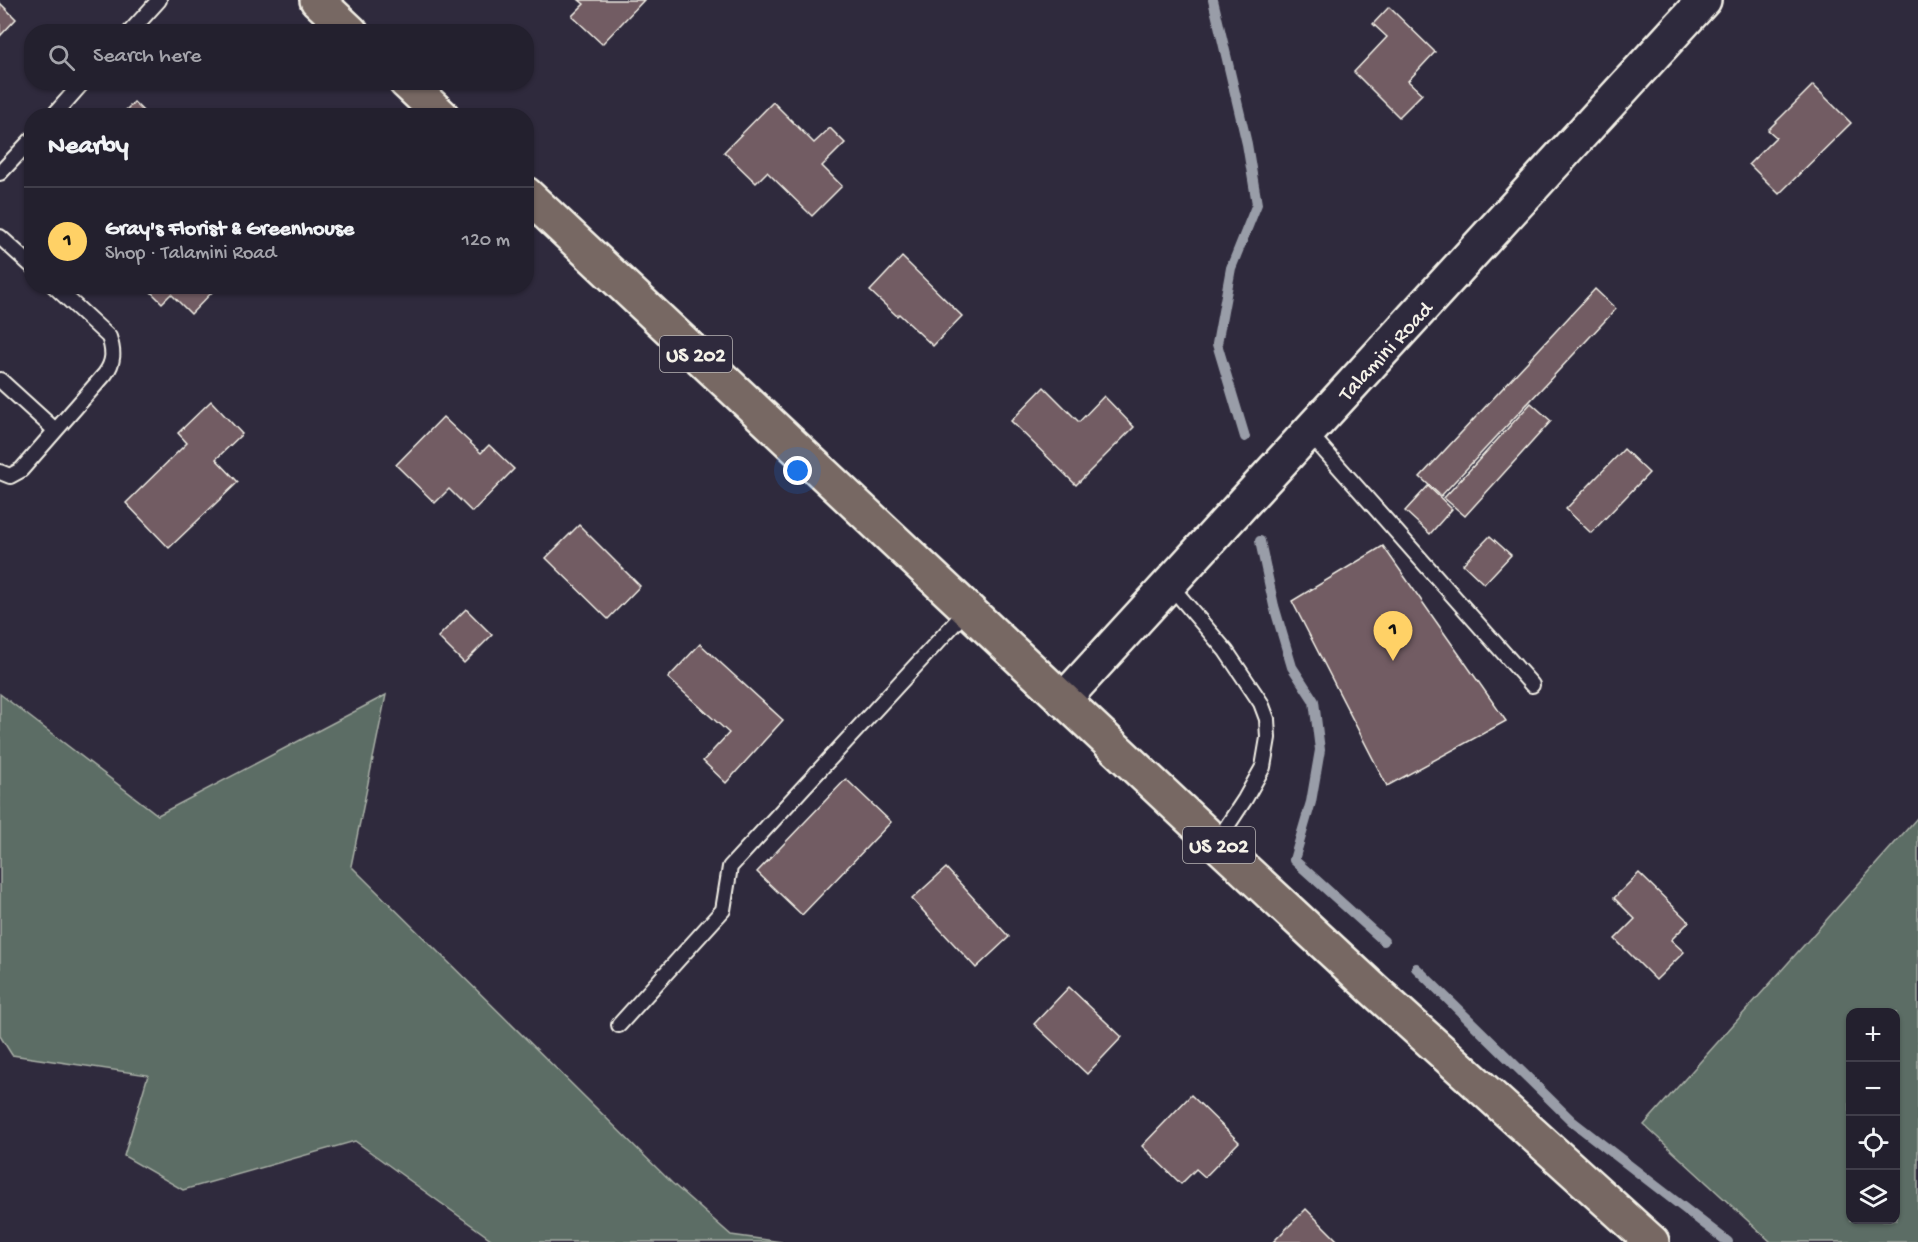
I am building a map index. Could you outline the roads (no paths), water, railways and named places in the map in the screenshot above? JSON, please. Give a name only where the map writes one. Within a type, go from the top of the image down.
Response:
[{"type":"highway","points":[[317,0],[342,24]]},
{"type":"highway","points":[[414,90],[434,108]]},
{"type":"highway","name":"US 202","points":[[534,202],[1216,843],[1653,1242]]},
{"type":"street","name":"Talamini Road","points":[[1063,700],[1704,0]]},
{"type":"lane","points":[[137,24],[159,0]]},
{"type":"lane","points":[[60,108],[76,90]]},
{"type":"lane","points":[[0,173],[24,148]]},
{"type":"lane","points":[[0,237],[24,259]]},
{"type":"lane","points":[[0,472],[10,476],[21,470],[105,374],[113,358],[113,347],[109,337],[63,294]]},
{"type":"lane","points":[[0,380],[55,430]]},
{"type":"lane","points":[[1308,432],[1532,685]]},
{"type":"lane","points":[[1169,584],[1226,651],[1261,703],[1267,719],[1268,738],[1263,767],[1216,843]]},
{"type":"lane","points":[[619,1025],[723,910],[730,867],[967,610]]},
{"type":"waterway","points":[[1213,0],[1247,144],[1257,204],[1231,268],[1217,344],[1245,437]]},
{"type":"waterway","points":[[1260,541],[1274,606],[1292,667],[1314,701],[1320,750],[1311,802],[1294,860],[1384,941]]},
{"type":"waterway","points":[[1416,968],[1573,1122],[1728,1242]]},
{"type":"place","name":"Gray's Florist & Greenhouse","points":[[1393,661]]}]
